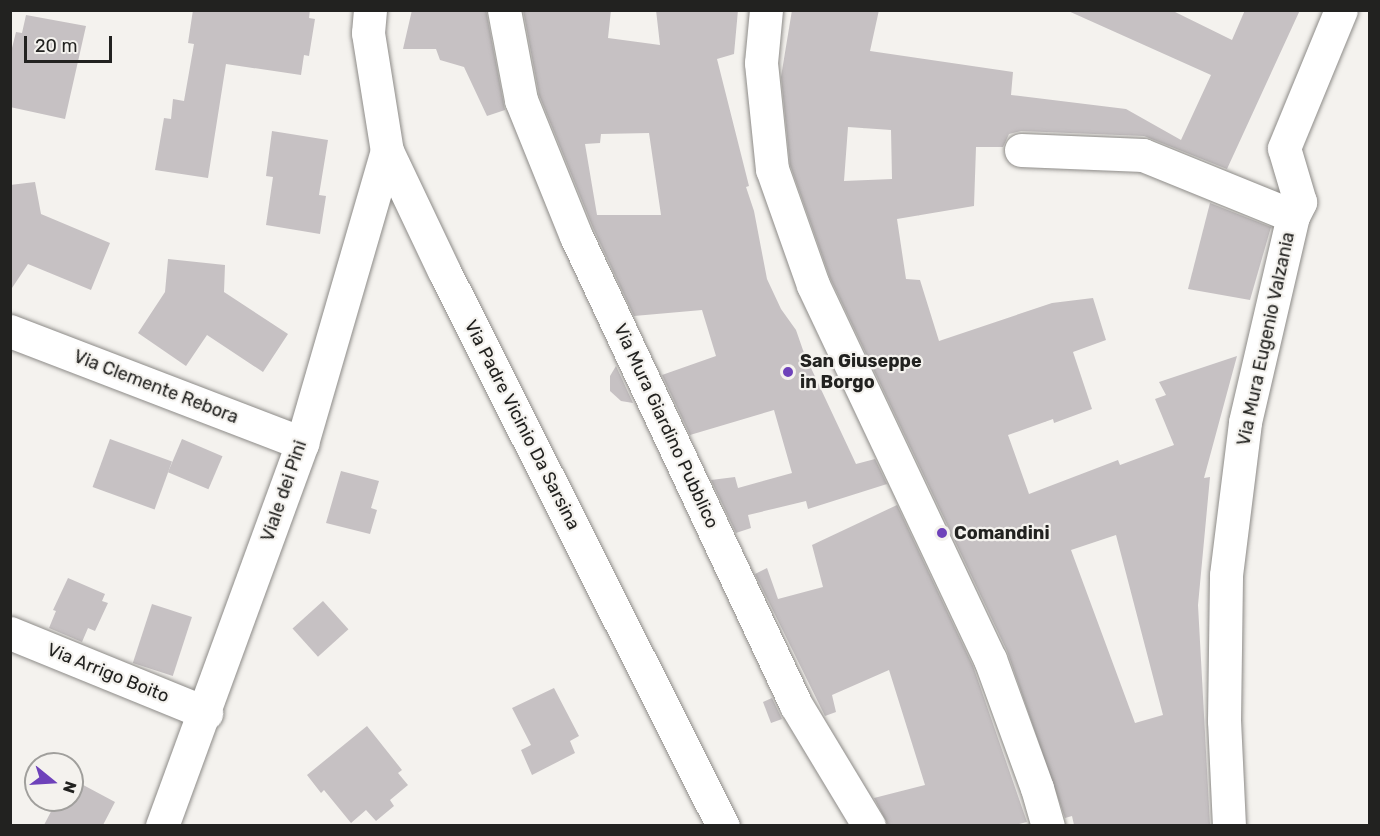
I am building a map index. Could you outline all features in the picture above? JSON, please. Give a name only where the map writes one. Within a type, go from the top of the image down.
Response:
[{"type":"street","name":"Via Padre Vicinio Da Sarsina","points":[[370,10],[368,33],[387,151],[444,271],[723,825]]},
{"type":"street","name":"Via Mura Giardino Pubblico","points":[[504,10],[521,100],[576,237],[796,705],[869,825]]},
{"type":"street","points":[[766,10],[761,63],[772,169],[783,201],[813,285],[990,659],[1037,788],[1048,825]]},
{"type":"street","name":"Via Mura Eugenio Valzania","points":[[1230,825],[1224,721],[1226,575],[1245,422],[1293,216],[1299,202],[1284,148],[1341,10]]},
{"type":"street","points":[[1021,150],[1143,155],[1293,216]]},
{"type":"street","name":"Viale dei Pini","points":[[162,825],[206,713],[302,443],[387,151]]},
{"type":"street","name":"Via Clemente Rebora","points":[[10,330],[302,443]]},
{"type":"street","name":"Via Arrigo Boito","points":[[10,633],[206,713]]},
{"type":"building","points":[[193,10],[310,10],[309,18],[315,19],[309,56],[304,55],[301,75],[226,64],[208,178],[155,170],[164,118],[171,119],[173,99],[184,101],[194,44],[188,43]]},
{"type":"building","points":[[412,10],[486,10],[505,110],[487,116],[464,67],[440,60],[436,49],[403,49]]},
{"type":"building","points":[[523,10],[611,10],[608,38],[660,45],[656,10],[738,10],[734,54],[717,59],[749,186],[746,187],[754,211],[767,279],[781,309],[796,330],[804,353],[856,464],[875,459],[887,484],[808,509],[806,501],[748,515],[751,528],[736,533],[711,480],[735,477],[738,488],[792,473],[774,410],[690,435],[662,375],[716,356],[702,310],[634,316],[593,228],[539,95]],"holes":[[[649,133],[661,215],[597,215],[585,144],[600,143],[601,134]]]},
{"type":"building","points":[[792,10],[879,10],[870,51],[1013,72],[1011,95],[1126,109],[1181,140],[1211,75],[1066,10],[1171,10],[1232,40],[1245,10],[1300,10],[1227,169],[1144,136],[1021,131],[1009,134],[1003,147],[976,147],[974,206],[897,219],[906,279],[920,280],[939,341],[1052,303],[1093,298],[1106,340],[1073,352],[1092,409],[1054,423],[1053,419],[1008,435],[1029,494],[1118,460],[1120,465],[1174,445],[1155,399],[1166,395],[1159,382],[1237,356],[1204,478],[1210,477],[1198,605],[1210,825],[1074,825],[1072,816],[1065,818],[1007,651],[830,278],[790,165],[781,77]],"holes":[[[848,127],[891,130],[892,179],[844,181]],[[1116,535],[1163,715],[1135,723],[1071,550]]]},
{"type":"building","points":[[26,15],[86,26],[65,119],[10,107],[10,56],[16,32],[22,33]]},
{"type":"building","points":[[272,131],[328,140],[319,195],[326,196],[320,234],[266,225],[273,177],[266,176]]},
{"type":"building","points":[[35,182],[41,214],[110,243],[91,290],[28,264],[10,291],[10,185]]},
{"type":"building","points":[[1210,203],[1271,227],[1250,300],[1188,289]]},
{"type":"building","points":[[168,259],[225,265],[224,292],[288,334],[263,372],[207,335],[186,366],[138,333],[165,292]]},
{"type":"building","points":[[616,366],[633,403],[621,401],[610,391],[610,376]]},
{"type":"building","points":[[110,439],[172,462],[155,509],[93,487]]},
{"type":"building","points":[[182,439],[223,456],[208,489],[168,472]]},
{"type":"building","points":[[341,471],[379,481],[371,508],[377,510],[370,534],[326,523]]},
{"type":"building","points":[[897,505],[973,666],[1027,822],[1015,825],[888,825],[874,798],[925,785],[889,670],[832,695],[836,712],[825,716],[755,574],[767,568],[778,599],[823,587],[812,545]]},
{"type":"building","points":[[68,578],[105,594],[102,601],[108,603],[95,631],[88,628],[82,642],[49,628],[56,611],[53,610]]},
{"type":"building","points":[[323,601],[348,629],[318,657],[293,628]]},
{"type":"building","points":[[152,604],[192,617],[173,676],[133,663]]},
{"type":"building","points":[[554,688],[579,736],[570,741],[575,753],[532,775],[521,750],[531,745],[512,708]]},
{"type":"building","points":[[772,698],[782,719],[771,723],[763,702]]},
{"type":"building","points":[[367,726],[402,770],[398,773],[408,785],[390,800],[394,806],[376,821],[366,810],[351,823],[324,790],[321,793],[307,775]]},
{"type":"building","points":[[84,785],[115,802],[103,825],[44,825],[51,812],[84,812]]},
{"type":"place","name":"San Giuseppe in Borgo","points":[[788,372]]},
{"type":"place","name":"Comandini","points":[[942,533]]}]
